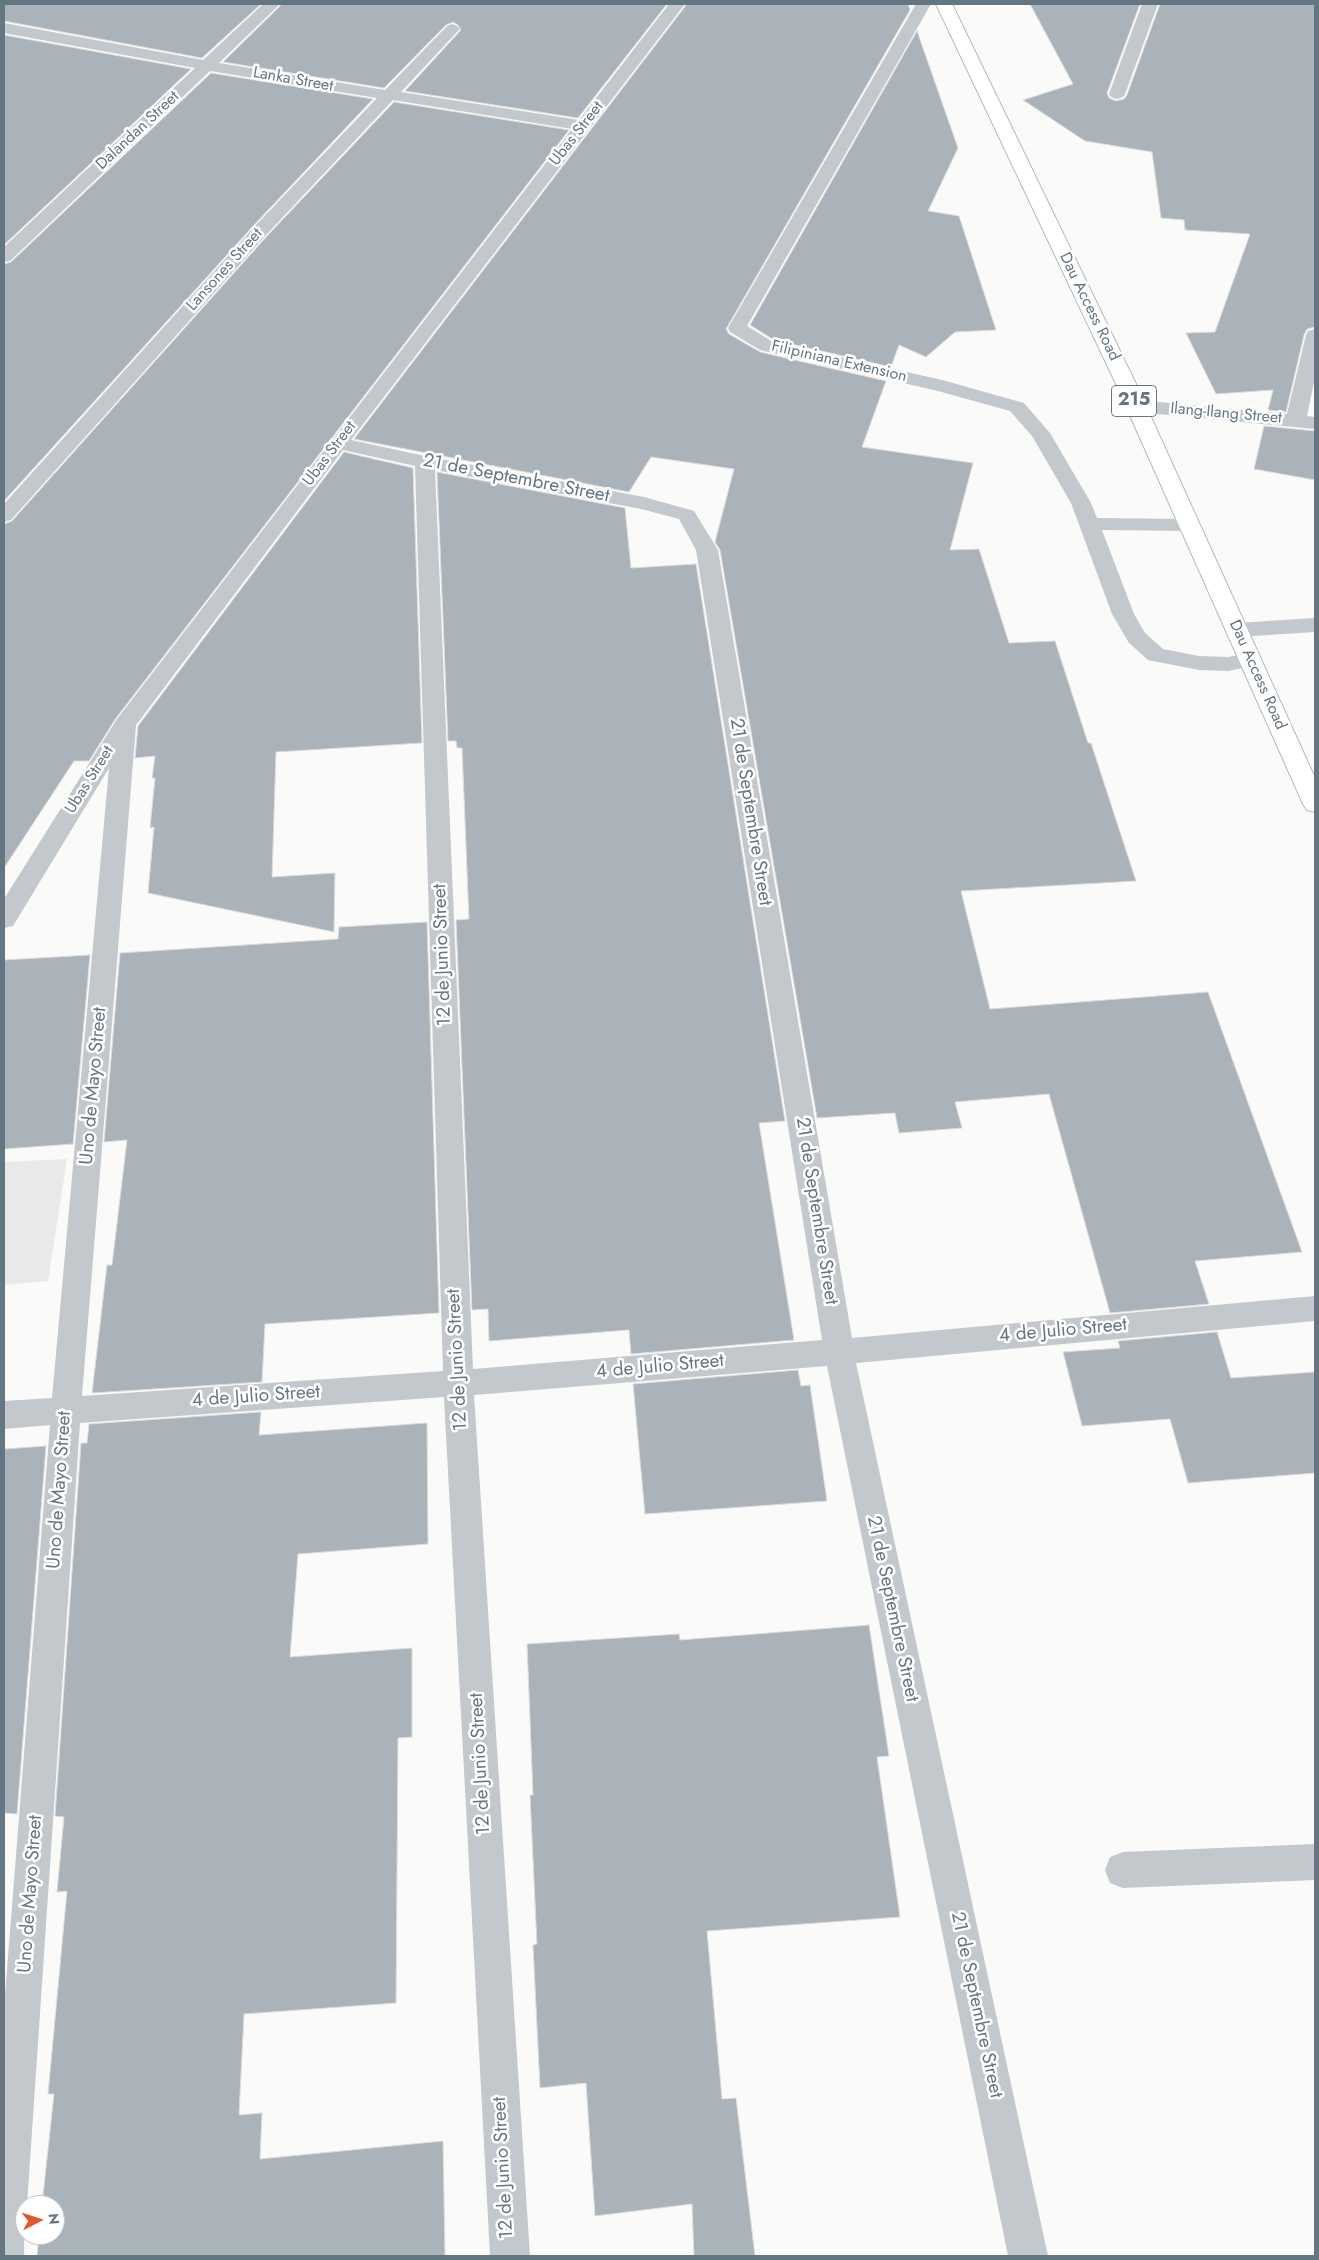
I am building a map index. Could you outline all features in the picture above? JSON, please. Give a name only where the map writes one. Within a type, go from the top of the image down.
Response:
[{"type":"main road","name":"Dau Access Road","points":[[944,4],[1136,406],[1315,804]]},
{"type":"street","name":"Dalandan Street","points":[[4,257],[272,4]]},
{"type":"street","name":"Ubas Street","points":[[4,919],[14,887],[125,724],[338,443],[676,4]]},
{"type":"street","name":"Filipiniana Extension","points":[[923,4],[738,328],[767,346],[942,386],[1017,407],[1040,433],[1081,504],[1090,524]]},
{"type":"street","points":[[1117,94],[1150,4]]},
{"type":"street","name":"Lanka Street","points":[[4,28],[208,66],[583,126]]},
{"type":"street","name":"Lansones Street","points":[[4,516],[261,230],[452,29]]},
{"type":"street","points":[[11,45],[26,32]]},
{"type":"street","points":[[1306,422],[1315,335]]},
{"type":"street","name":"Ilang-Ilang Street","points":[[1136,406],[1306,422]]},
{"type":"street","name":"21 de Septembre Street","points":[[338,443],[425,462],[644,504],[687,515],[707,550],[839,1352],[1028,2256]]},
{"type":"street","name":"12 de Junio Street","points":[[425,462],[458,1383],[510,2256]]},
{"type":"street","points":[[1189,525],[1090,524],[1123,614],[1137,638],[1156,655],[1199,663],[1228,664],[1250,660]]},
{"type":"street","points":[[1237,630],[1315,625]]},
{"type":"street","name":"Uno de Mayo Street","points":[[4,2256],[66,1410],[125,724]]},
{"type":"street","name":"4 de Julio Street","points":[[4,1415],[458,1383],[839,1352],[1315,1308]]},
{"type":"street","points":[[1123,1870],[1315,1862]]},
{"type":"shaded area","points":[[67,1159],[48,1281],[4,1285],[4,1162]]},
{"type":"building","points":[[4,4],[261,4],[202,58],[4,21]]},
{"type":"building","points":[[282,4],[667,4],[578,118],[405,91],[461,30],[453,22],[446,25],[384,88],[223,62]]},
{"type":"building","points":[[687,4],[908,4],[910,10],[726,329],[729,334],[760,352],[886,381],[862,447],[973,463],[950,550],[979,549],[1009,643],[1055,641],[1136,881],[961,891],[990,1009],[1208,992],[1302,1252],[1195,1261],[1209,1304],[1110,1313],[1049,1094],[955,1102],[962,1128],[899,1133],[895,1113],[817,1118],[720,550],[715,542],[734,469],[651,457],[629,492],[354,439]]},
{"type":"building","points":[[1030,4],[1140,4],[1107,93],[1109,98],[1116,101],[1124,99],[1127,95],[1160,4],[1315,4],[1315,327],[1307,329],[1304,335],[1286,412],[1268,410],[1273,390],[1216,394],[1186,333],[1215,332],[1250,234],[1185,230],[1184,220],[1161,218],[1152,152],[1085,141],[1023,100],[1073,84]]},
{"type":"building","points":[[917,31],[958,148],[928,211],[959,216],[996,330],[955,332],[926,357],[899,345],[891,367],[774,340],[750,325]]},
{"type":"building","points":[[4,35],[191,69],[4,245]]},
{"type":"building","points":[[211,73],[373,99],[254,225],[4,501],[4,264],[11,262]]},
{"type":"building","points":[[394,102],[569,130],[116,718],[89,761],[74,761],[4,868],[4,524],[12,521],[268,235]]},
{"type":"building","points":[[1264,426],[1315,431],[1315,480],[1254,469]]},
{"type":"building","points":[[344,452],[413,468],[422,743],[276,752],[272,877],[335,873],[334,932],[148,893],[154,827],[150,828],[155,778],[152,778],[155,756],[135,758],[138,726]]},
{"type":"building","points":[[437,472],[625,508],[631,568],[696,564],[785,1121],[759,1123],[794,1340],[631,1354],[629,1330],[489,1341],[488,1309],[472,1310],[456,920],[469,919],[462,748],[457,748],[456,741],[448,741]]},
{"type":"building","points":[[427,922],[439,1313],[265,1324],[262,1382],[92,1393],[107,1265],[112,1265],[127,1140],[104,1142],[120,953],[338,939],[339,927]]},
{"type":"building","points":[[90,955],[73,1144],[4,1149],[4,960]]},
{"type":"building","points":[[1217,1332],[1231,1378],[1315,1372],[1315,1473],[1188,1483],[1170,1419],[1082,1426],[1063,1352],[1120,1348],[1118,1341]]},
{"type":"building","points":[[798,1370],[801,1386],[810,1385],[827,1501],[645,1514],[633,1384]]},
{"type":"building","points":[[261,1412],[259,1435],[427,1423],[428,1544],[298,1554],[290,1657],[412,1648],[412,1737],[398,1738],[396,2003],[244,2014],[239,2115],[262,2113],[260,2159],[443,2141],[445,2256],[37,2256],[38,2245],[65,2245],[65,2195],[43,2195],[54,2094],[48,2094],[67,1891],[57,1892],[64,1817],[55,1816],[81,1443],[87,1443],[89,1424]]},
{"type":"building","points":[[46,1446],[17,1814],[4,1813],[4,1449]]},
{"type":"building","points":[[869,1625],[889,1756],[877,1757],[900,1917],[707,1931],[722,2099],[736,2098],[755,2256],[694,2256],[692,2204],[595,2216],[586,2083],[540,2088],[533,1945],[537,1944],[530,1795],[533,1795],[527,1644],[679,1634],[680,1640]]}]
